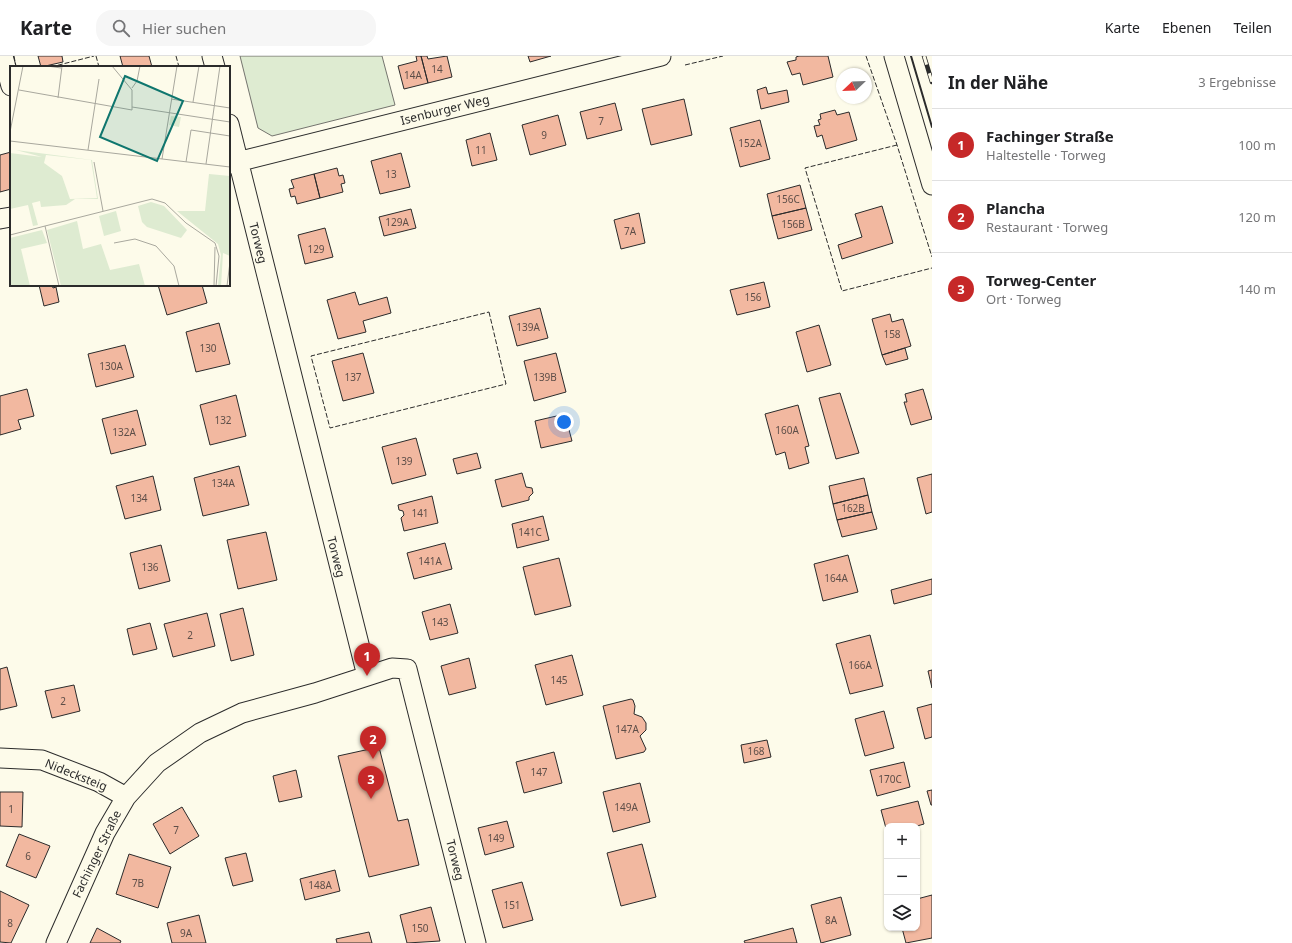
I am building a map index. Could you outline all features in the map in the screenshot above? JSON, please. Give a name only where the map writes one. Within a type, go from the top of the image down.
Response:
[{"type":"street","points":[[3,56],[10,82]]},
{"type":"street","points":[[212,56],[215,66]]},
{"type":"street","name":"Isenburger Weg","points":[[234,163],[661,56]]},
{"type":"street","points":[[894,56],[932,185]]},
{"type":"street","name":"Torweg","points":[[230,132],[234,163],[366,676],[392,668],[406,669],[476,943]]},
{"type":"street","points":[[0,219],[10,217]]},
{"type":"street","name":"Fachinger Straße","points":[[56,943],[105,833],[126,797],[157,763],[200,733],[242,713],[314,693],[366,676]]},
{"type":"street","name":"Nidecksteig","points":[[0,758],[42,760],[99,782],[126,797]]},
{"type":"green space","points":[[240,56],[382,56],[395,105],[272,136],[258,128]]},
{"type":"building","points":[[38,56],[62,56],[63,62],[41,66]]},
{"type":"building","points":[[120,56],[149,56],[152,66],[123,66]]},
{"type":"building","points":[[416,56],[421,56],[428,83],[404,89],[398,66],[417,61]]},
{"type":"building","points":[[421,56],[427,56],[428,59],[447,56],[452,77],[428,83]]},
{"type":"building","points":[[528,56],[551,56],[530,62]]},
{"type":"building","points":[[828,56],[833,77],[803,85],[800,73],[792,75],[787,62],[796,60],[796,57]]},
{"type":"building","points":[[766,87],[768,94],[787,90],[789,102],[761,109],[757,90]]},
{"type":"building","points":[[684,99],[692,135],[651,145],[642,109]]},
{"type":"building","points":[[615,103],[622,130],[587,139],[580,112]]},
{"type":"building","points":[[835,110],[837,115],[849,112],[857,140],[826,149],[822,135],[817,137],[814,126],[820,125],[818,120],[821,119],[820,114]]},
{"type":"building","points":[[558,115],[566,145],[530,155],[522,125]]},
{"type":"building","points":[[760,120],[770,159],[740,167],[730,128]]},
{"type":"building","points":[[490,133],[497,160],[472,166],[466,140]]},
{"type":"building","points":[[10,152],[10,189],[0,192],[0,155]]},
{"type":"building","points":[[401,153],[410,187],[380,194],[371,161]]},
{"type":"building","points":[[337,168],[339,176],[343,175],[345,183],[341,184],[343,192],[320,198],[314,174]]},
{"type":"building","points":[[314,174],[320,198],[297,204],[295,196],[291,197],[289,189],[294,188],[291,180]]},
{"type":"building","points":[[800,185],[806,208],[772,216],[767,194]]},
{"type":"building","points":[[882,206],[893,243],[842,259],[838,245],[862,237],[855,214]]},
{"type":"building","points":[[806,208],[812,230],[778,239],[772,216]]},
{"type":"building","points":[[411,209],[416,228],[384,236],[379,217]]},
{"type":"building","points":[[639,213],[645,243],[621,249],[614,220]]},
{"type":"building","points":[[325,228],[333,257],[305,264],[298,235]]},
{"type":"building","points":[[764,282],[770,307],[737,315],[730,290]]},
{"type":"building","points":[[39,286],[56,287],[59,302],[44,306]]},
{"type":"building","points":[[158,286],[202,286],[207,303],[167,315]]},
{"type":"building","points":[[355,292],[359,305],[387,297],[391,313],[363,321],[366,332],[338,339],[327,300]]},
{"type":"building","points":[[540,308],[548,338],[517,346],[509,316]]},
{"type":"building","points":[[890,314],[892,322],[903,319],[911,346],[882,355],[872,319]]},
{"type":"building","points":[[219,323],[230,364],[196,372],[186,332]]},
{"type":"building","points":[[819,325],[831,365],[807,372],[796,332]]},
{"type":"building","points":[[125,345],[134,377],[96,387],[88,354]]},
{"type":"building","points":[[905,348],[908,359],[886,365],[882,355]]},
{"type":"building","points":[[363,353],[374,393],[343,401],[332,361]]},
{"type":"building","points":[[556,353],[566,392],[534,401],[524,361]]},
{"type":"building","points":[[27,389],[34,416],[18,420],[21,429],[0,435],[0,396]]},
{"type":"building","points":[[923,389],[932,419],[911,425],[904,402],[907,402],[905,394]]},
{"type":"building","points":[[840,393],[859,453],[836,459],[819,398]]},
{"type":"building","points":[[236,395],[246,436],[210,445],[200,405]]},
{"type":"building","points":[[798,405],[809,446],[805,447],[809,463],[789,469],[785,452],[776,455],[765,414]]},
{"type":"building","points":[[137,410],[146,445],[111,454],[102,419]]},
{"type":"building","points":[[565,414],[569,416],[570,422],[568,426],[572,441],[541,448],[535,421]]},
{"type":"building","points":[[416,438],[426,475],[392,484],[382,447]]},
{"type":"building","points":[[477,453],[481,468],[457,474],[453,459]]},
{"type":"building","points":[[239,466],[249,505],[203,516],[194,478]]},
{"type":"building","points":[[522,473],[526,487],[532,488],[533,493],[529,497],[529,500],[502,507],[495,480]]},
{"type":"building","points":[[932,474],[932,512],[926,514],[917,478]]},
{"type":"building","points":[[153,476],[161,510],[125,519],[116,486]]},
{"type":"building","points":[[864,478],[868,495],[833,504],[829,486]]},
{"type":"building","points":[[868,495],[872,512],[837,520],[833,504]]},
{"type":"building","points":[[432,496],[438,523],[404,531],[401,518],[404,515],[403,511],[399,510],[398,505]]},
{"type":"building","points":[[872,512],[877,529],[842,537],[837,520]]},
{"type":"building","points":[[543,516],[549,540],[517,548],[512,524]]},
{"type":"building","points":[[266,532],[277,580],[238,589],[227,540]]},
{"type":"building","points":[[445,543],[452,569],[414,579],[407,553]]},
{"type":"building","points":[[161,545],[170,581],[139,589],[130,553]]},
{"type":"building","points":[[848,555],[858,592],[823,601],[814,564]]},
{"type":"building","points":[[559,558],[571,606],[535,615],[523,567]]},
{"type":"building","points":[[932,579],[932,594],[894,604],[891,590]]},
{"type":"building","points":[[450,604],[458,633],[430,640],[422,612]]},
{"type":"building","points":[[243,608],[254,655],[231,661],[220,614]]},
{"type":"building","points":[[207,613],[215,646],[173,657],[164,624]]},
{"type":"building","points":[[150,623],[157,649],[133,655],[127,629]]},
{"type":"building","points":[[870,635],[883,686],[850,694],[836,644]]},
{"type":"building","points":[[572,655],[583,695],[546,705],[535,665]]},
{"type":"building","points":[[469,658],[476,688],[449,695],[441,666]]},
{"type":"building","points":[[7,667],[17,706],[0,710],[0,669]]},
{"type":"building","points":[[932,670],[932,688],[928,671]]},
{"type":"building","points":[[74,685],[80,711],[52,718],[45,691]]},
{"type":"building","points":[[631,699],[633,700],[635,706],[634,714],[642,717],[646,723],[646,730],[640,736],[646,749],[644,752],[616,759],[603,706]]},
{"type":"building","points":[[932,704],[932,737],[925,739],[917,708]]},
{"type":"building","points":[[884,711],[894,748],[865,756],[855,719]]},
{"type":"building","points":[[767,740],[771,757],[744,763],[741,745]]},
{"type":"building","points":[[379,747],[398,821],[408,819],[419,865],[369,877],[338,756]]},
{"type":"building","points":[[554,752],[562,783],[524,793],[516,762]]},
{"type":"building","points":[[904,762],[910,787],[877,796],[870,770]]},
{"type":"building","points":[[296,770],[302,797],[279,802],[273,776]]},
{"type":"building","points":[[640,783],[650,822],[613,832],[603,792]]},
{"type":"building","points":[[932,790],[932,805],[931,805],[927,791]]},
{"type":"building","points":[[0,792],[23,792],[22,827],[0,826]]},
{"type":"building","points":[[918,801],[924,824],[920,825],[920,823],[885,823],[881,810]]},
{"type":"building","points":[[182,807],[199,836],[170,854],[153,824]]},
{"type":"building","points":[[507,821],[514,847],[485,855],[478,828]]},
{"type":"building","points":[[19,834],[50,846],[36,878],[6,866]]},
{"type":"building","points":[[642,844],[656,897],[621,906],[607,853]]},
{"type":"building","points":[[246,853],[253,881],[233,886],[225,858]]},
{"type":"building","points":[[129,854],[171,867],[158,908],[116,894]]},
{"type":"building","points":[[335,870],[340,891],[305,900],[300,879]]},
{"type":"building","points":[[522,882],[533,920],[503,928],[492,890]]},
{"type":"building","points":[[0,891],[29,905],[11,943],[0,942]]},
{"type":"building","points":[[932,895],[932,938],[906,943],[903,931],[920,931],[920,898]]},
{"type":"building","points":[[841,897],[851,935],[821,943],[811,905]]},
{"type":"building","points":[[431,907],[440,941],[407,943],[400,915]]},
{"type":"building","points":[[199,915],[206,943],[172,943],[167,923]]},
{"type":"building","points":[[97,928],[121,941],[120,943],[90,943]]},
{"type":"building","points":[[793,928],[797,943],[745,943],[744,941]]},
{"type":"building","points":[[369,932],[372,943],[337,943],[336,939]]},
{"type":"railway","points":[[924,56],[932,82]]},
{"type":"fence","points":[[14,56],[16,66]]},
{"type":"fence","points":[[55,66],[94,56]]},
{"type":"fence","points":[[96,56],[99,66]]},
{"type":"fence","points":[[176,56],[179,66]]},
{"type":"fence","points":[[685,65],[723,56]]},
{"type":"fence","points":[[866,56],[897,145],[932,257]]},
{"type":"fence","points":[[897,145],[805,168],[842,291],[932,268]]},
{"type":"fence","points":[[489,312],[506,384],[330,428],[311,356],[489,312]]},
{"type":"wall","points":[[911,56],[932,127]]},
{"type":"place","name":"Fachinger Straße","points":[[367,676]]},
{"type":"place","name":"Plancha","points":[[373,759]]},
{"type":"place","name":"Torweg-Center","points":[[371,799]]}]
